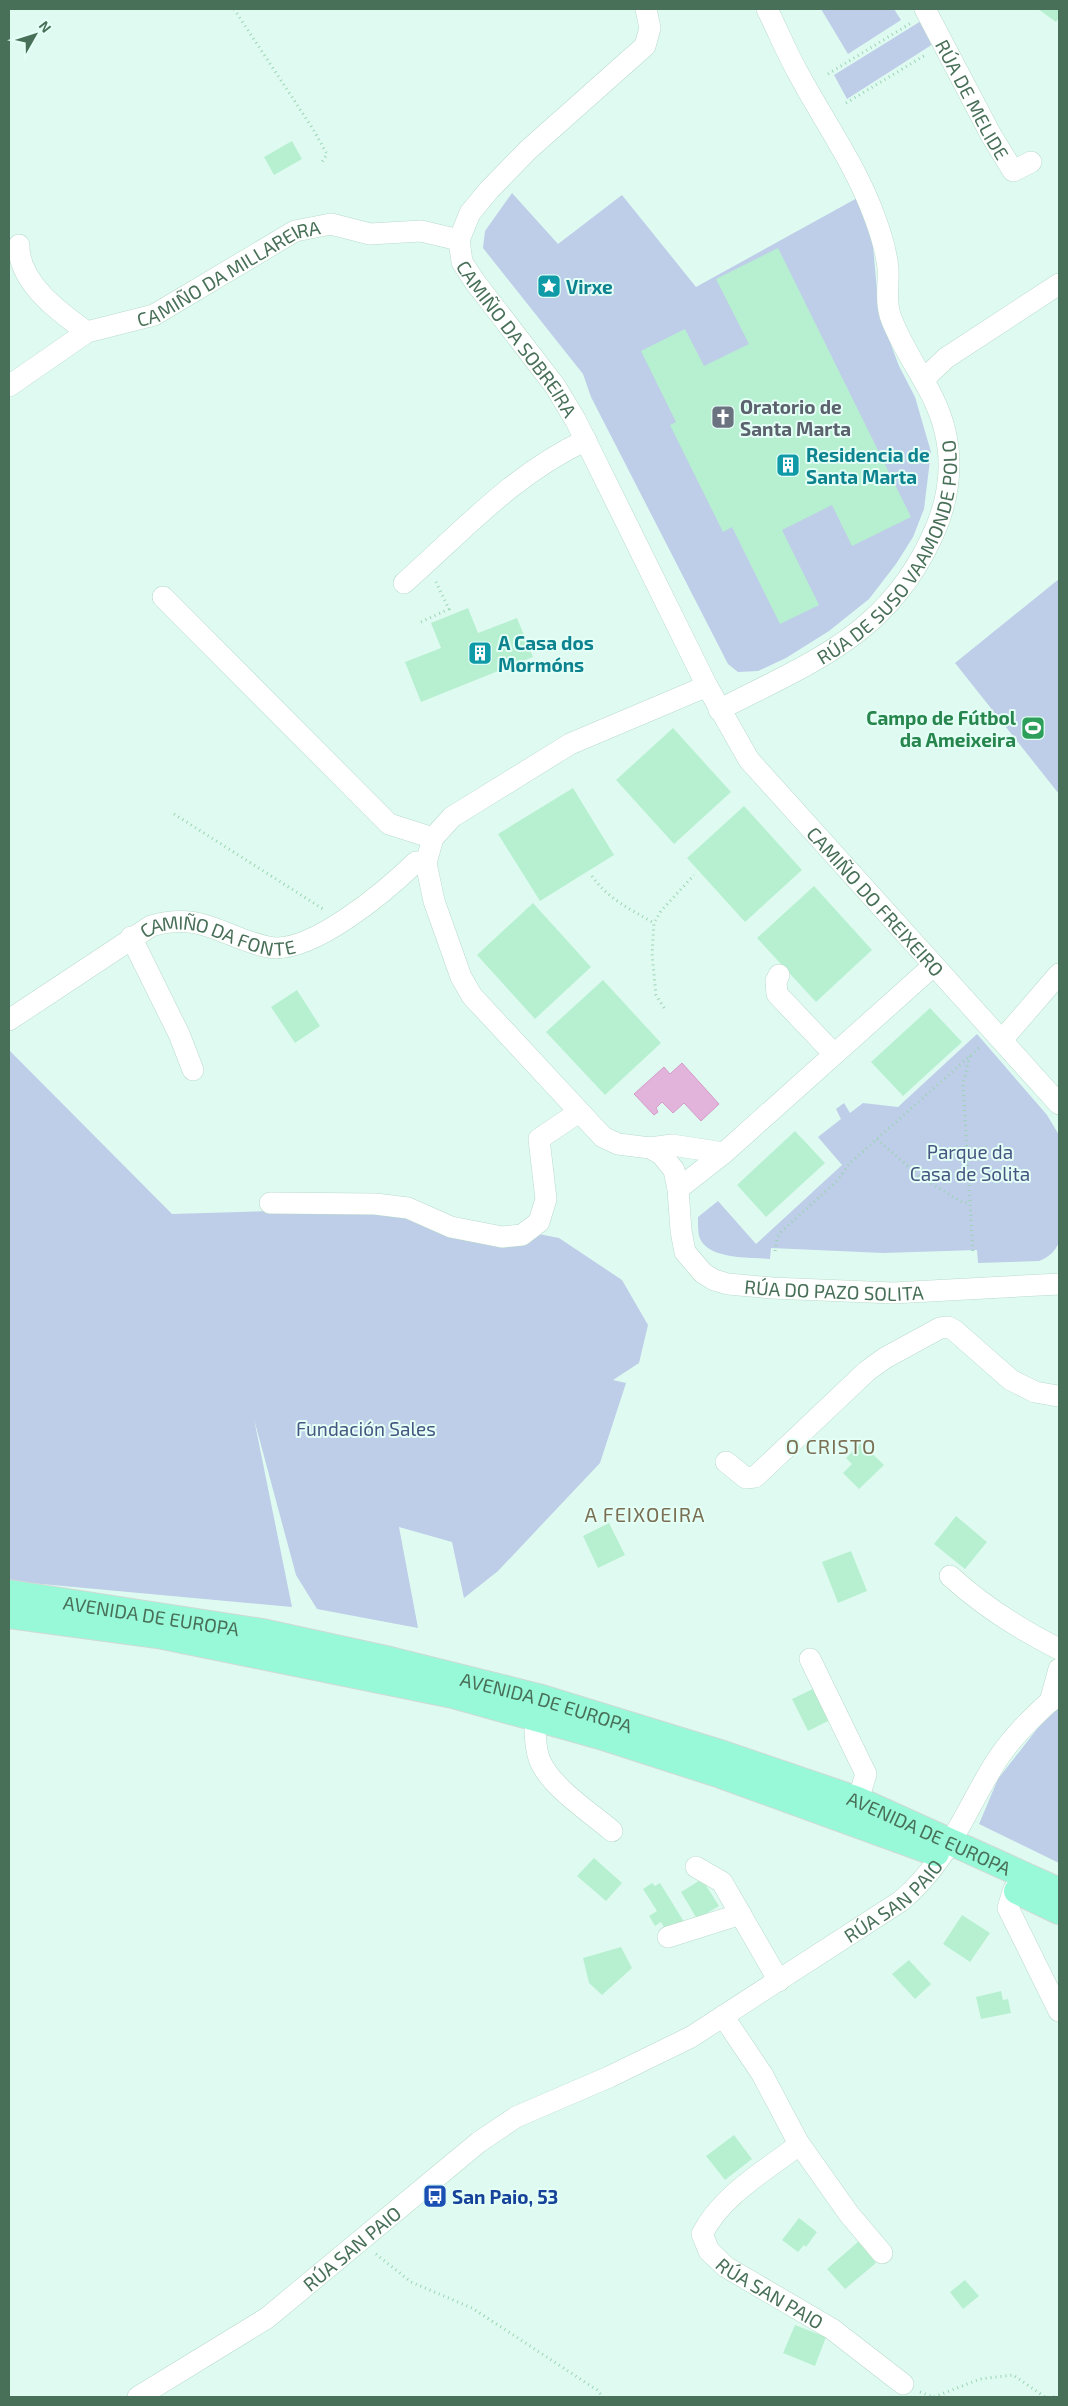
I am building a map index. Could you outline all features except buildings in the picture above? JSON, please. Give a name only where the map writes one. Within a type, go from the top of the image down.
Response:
[{"type":"main road","name":"AVENIDA DE EUROPA","points":[[9,1593],[262,1632],[390,1660],[538,1697],[723,1754],[858,1800],[947,1848],[1014,1889],[1059,1911]]},
{"type":"main road","name":"AVENIDA DE EUROPA","points":[[9,1615],[158,1635],[453,1695],[600,1736],[947,1848],[1059,1891]]},
{"type":"street","name":"CAMIÑO DA SOBREIRA","points":[[646,9],[650,28],[645,46],[528,150],[489,190],[470,213],[460,240],[462,262],[475,282],[555,386],[586,440],[707,686]]},
{"type":"street","name":"RÚA DE SUSO VAAMONDE POLO","points":[[719,710],[776,682],[852,638],[896,596],[917,568],[940,520],[949,477],[945,431],[936,404],[897,332],[890,314],[886,295],[888,270],[884,244],[875,217],[855,170],[796,70],[767,9]]},
{"type":"street","name":"RÚA DE MELIDE","points":[[918,16],[1013,171],[1031,162]]},
{"type":"street","name":"CAMIÑO DA MILLAREIRA","points":[[9,386],[87,332],[154,315],[295,231],[330,224],[370,234],[421,231],[460,240]]},
{"type":"street","points":[[20,245],[19,257],[26,273],[50,301],[87,332]]},
{"type":"street","points":[[924,379],[946,358],[1059,284]]},
{"type":"street","points":[[404,583],[492,501],[537,467],[586,440]]},
{"type":"street","points":[[163,597],[389,824],[433,838]]},
{"type":"street","points":[[707,686],[570,744],[452,817],[433,838],[426,863],[434,901],[461,977],[472,996],[602,1137],[618,1144],[650,1148],[672,1145],[724,1153]]},
{"type":"street","name":"CAMIÑO DO FREIXEIRO","points":[[707,686],[749,760],[933,966],[994,1040],[1059,1104]]},
{"type":"street","name":"CAMIÑO DA FONTE","points":[[9,1020],[130,938],[151,926],[169,921],[193,921],[269,947],[290,948],[314,938],[357,911],[416,862],[426,863]]},
{"type":"street","points":[[130,938],[179,1034],[193,1070]]},
{"type":"street","points":[[650,1148],[661,1154],[676,1180],[724,1153],[933,966]]},
{"type":"street","points":[[994,1040],[1059,974]]},
{"type":"street","points":[[779,975],[776,980],[777,994],[834,1054]]},
{"type":"street","points":[[270,1203],[375,1204],[408,1208],[452,1227],[502,1237],[522,1235],[539,1222],[546,1199],[539,1139],[579,1112]]},
{"type":"street","name":"RÚA DO PAZO SOLITA","points":[[676,1180],[685,1252],[703,1273],[714,1280],[728,1284],[772,1288],[893,1293],[1059,1284]]},
{"type":"street","points":[[726,1462],[746,1478],[755,1477],[867,1371],[885,1358],[940,1328],[948,1327],[954,1330],[1011,1380],[1035,1392],[1059,1396]]},
{"type":"street","points":[[950,1576],[1009,1622],[1059,1649]]},
{"type":"street","points":[[810,1659],[866,1774],[858,1800]]},
{"type":"street","points":[[1054,1697],[1059,1669]]},
{"type":"street","name":"RÚA SAN PAIO","points":[[138,2397],[267,2318],[479,2142],[516,2117],[608,2077],[691,2036],[901,1901],[917,1887],[947,1848],[997,1760],[1020,1732],[1054,1697]]},
{"type":"street","points":[[535,1719],[535,1742],[541,1762],[553,1781],[612,1831]]},
{"type":"street","points":[[696,1867],[722,1882],[779,1981]]},
{"type":"street","points":[[1014,1889],[1008,1908],[1059,2011]]},
{"type":"street","points":[[668,1937],[741,1914]]},
{"type":"street","points":[[723,2016],[762,2074],[792,2127],[798,2142],[849,2214],[882,2253]]},
{"type":"street","name":"RÚA SAN PAIO","points":[[798,2142],[792,2150],[744,2185],[710,2218],[702,2234],[709,2251],[726,2267],[832,2329],[904,2384]]},
{"type":"path","points":[[234,9],[313,129],[327,154],[322,162]]},
{"type":"path","points":[[828,74],[918,16]]},
{"type":"path","points":[[846,103],[928,54]]},
{"type":"path","points":[[421,622],[449,610],[427,563]]},
{"type":"path","points":[[174,814],[316,904],[340,922]]},
{"type":"path","points":[[664,1008],[656,995],[652,954],[654,923],[660,911],[694,875]]},
{"type":"path","points":[[592,876],[602,890],[615,901],[654,923]]},
{"type":"path","points":[[775,1251],[777,1238],[781,1232],[837,1181],[850,1163],[970,1056],[994,1040]]},
{"type":"path","points":[[970,1056],[963,1084],[973,1254]]},
{"type":"path","points":[[877,1139],[919,1176],[962,1202],[970,1203]]},
{"type":"path","points":[[360,2241],[411,2282],[472,2308],[597,2390],[602,2397]]},
{"type":"path","points":[[934,2397],[980,2379],[1013,2374],[1045,2397]]},
{"type":"path","points":[[1054,2397],[1059,2395]]},
{"type":"green space","points":[[821,9],[894,9],[901,20],[848,54]]},
{"type":"green space","points":[[921,21],[933,44],[847,99],[834,75]]},
{"type":"green space","points":[[512,193],[558,244],[622,195],[696,287],[859,197],[873,246],[879,313],[899,366],[915,397],[931,452],[924,509],[913,537],[896,564],[869,599],[829,631],[786,658],[758,671],[738,672],[728,664],[591,397],[583,374],[483,248],[485,231]]},
{"type":"green space","name":"Campo de Fútbol da Ameixeira","points":[[1059,579],[1059,794],[955,663]]},
{"type":"green space","name":"Parque da Casa de Solita","points":[[977,1034],[1047,1115],[1059,1135],[1059,1242],[1056,1249],[1049,1256],[1039,1261],[978,1263],[977,1250],[883,1253],[771,1248],[770,1259],[730,1256],[710,1249],[703,1244],[699,1236],[698,1217],[718,1201],[756,1244],[842,1165],[818,1137],[841,1119],[836,1109],[844,1103],[850,1113],[863,1103],[898,1107]]},
{"type":"green space","name":"Fundación Sales","points":[[9,1050],[172,1214],[400,1207],[559,1238],[622,1280],[648,1325],[639,1363],[613,1380],[626,1383],[600,1463],[498,1571],[464,1598],[452,1542],[399,1527],[418,1628],[317,1609],[296,1575],[254,1419],[292,1607],[9,1581]]},
{"type":"green space","points":[[1059,1706],[1059,1863],[979,1824],[998,1779],[1037,1729]]},
{"type":"shaded area","points":[[682,1063],[719,1104],[701,1121],[684,1103],[673,1113],[662,1102],[656,1108],[658,1112],[654,1115],[634,1094],[664,1067],[670,1074]]},
{"type":"place","name":"Virxe","points":[[549,286]]},
{"type":"place","name":"Oratorio de Santa Marta","points":[[723,417]]},
{"type":"place","name":"Residencia de Santa Marta","points":[[788,465]]},
{"type":"place","name":"A Casa dos Mormóns","points":[[480,653]]},
{"type":"place","name":"Campo de Fútbol da Ameixeira","points":[[1033,728]]},
{"type":"place","name":"San Paio, 53","points":[[435,2196]]},
{"type":"district","name":"O CRISTO","points":[[831,1446]]},
{"type":"district","name":"A FEIXOEIRA","points":[[645,1514]]}]
